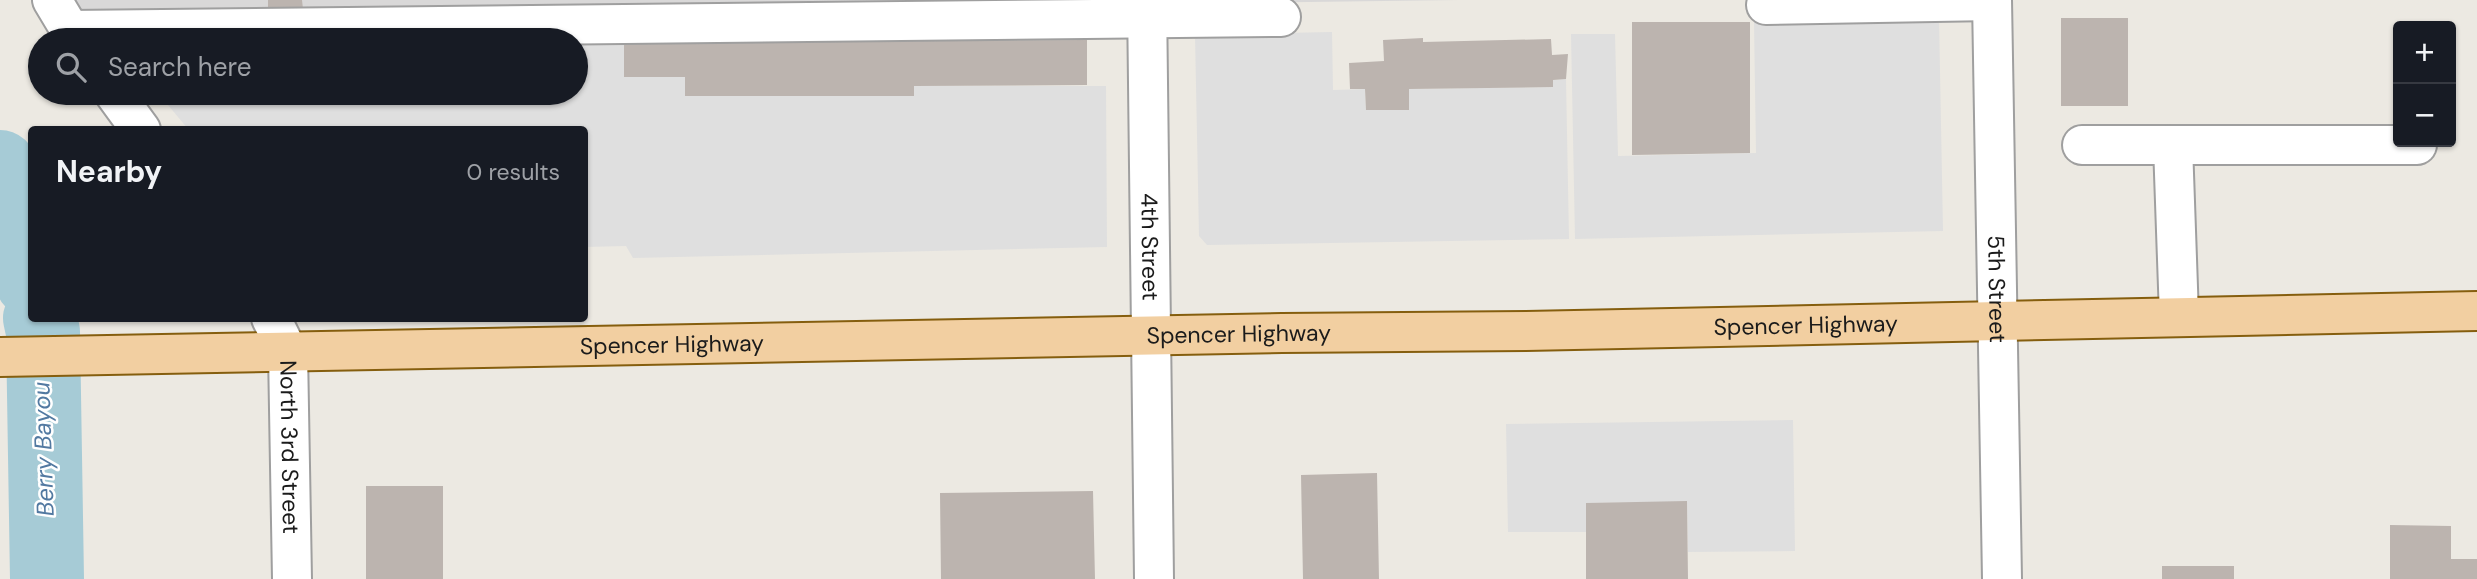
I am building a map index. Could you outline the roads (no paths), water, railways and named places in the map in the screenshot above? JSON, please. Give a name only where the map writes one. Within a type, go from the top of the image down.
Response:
[{"type":"main road","name":"Spencer Highway","points":[[0,357],[1150,335],[1526,331],[2477,311]]},
{"type":"street","points":[[1766,5],[1992,0]]},
{"type":"street","name":"5th Street","points":[[1992,0],[2002,579]]},
{"type":"street","points":[[66,23],[1147,9],[1281,17]]},
{"type":"street","name":"4th Street","points":[[1147,9],[1154,579]]},
{"type":"street","points":[[123,105],[138,126]]},
{"type":"street","points":[[2082,145],[2393,145]]},
{"type":"street","points":[[2174,145],[2179,316]]},
{"type":"street","name":"North 3rd Street","points":[[273,322],[288,352],[292,579]]},
{"type":"waterway","name":"Berry Bayou","points":[[0,167],[13,195],[28,263]]},
{"type":"waterway","name":"Berry Bayou","points":[[41,322],[47,579]]}]
